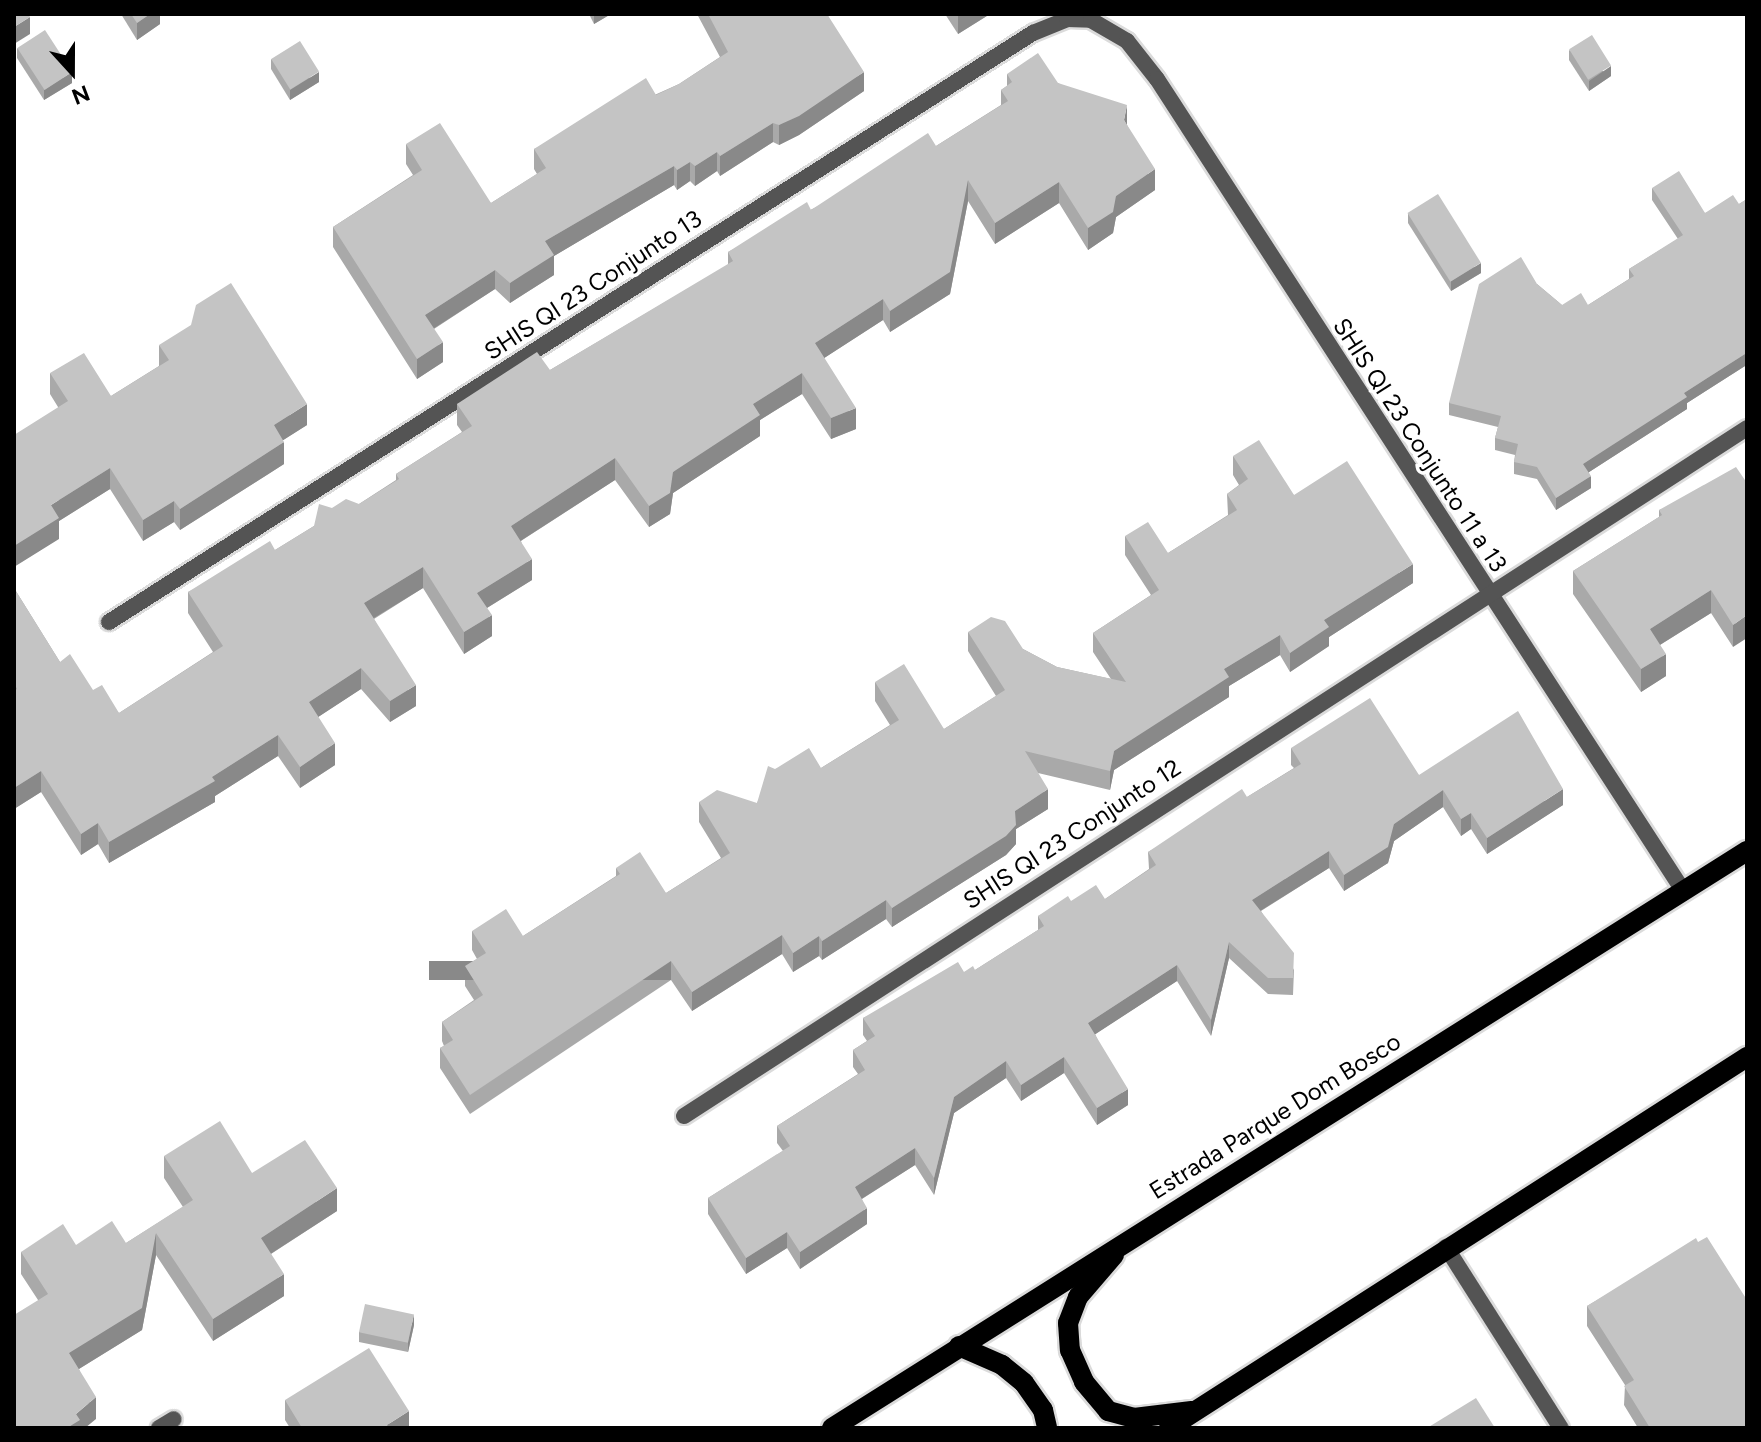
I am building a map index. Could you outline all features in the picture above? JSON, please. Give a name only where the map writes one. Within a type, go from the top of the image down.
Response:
[{"type":"main road","name":"Estrada Parque Dom Bosco","points":[[832,1428],[1133,1234],[1747,851]]},
{"type":"main road","points":[[1169,1428],[1446,1247],[1747,1057]]},
{"type":"main road","points":[[1133,1234],[1078,1297],[1068,1323],[1070,1350],[1084,1382],[1108,1411],[1134,1418],[1200,1409]]},
{"type":"main road","points":[[959,1346],[1002,1365],[1024,1383],[1043,1410],[1047,1428]]},
{"type":"street","name":"SHIS QI 23 Conjunto 13","points":[[109,622],[1033,33],[1067,19],[1091,20],[1112,30]]},
{"type":"street","name":"SHIS QI 23 Conjunto 11 a 13","points":[[1112,30],[1127,41],[1157,79],[1486,592],[1684,892]]},
{"type":"street","name":"SHIS QI 23 Conjunto 12","points":[[684,1116],[1486,592],[1747,428]]},
{"type":"street","points":[[1446,1247],[1561,1428]]},
{"type":"street","points":[[159,1428],[174,1419]]},
{"type":"building","points":[[14,14],[28,14],[30,17],[14,27]]},
{"type":"building","points":[[131,14],[150,14],[137,23]]},
{"type":"building","points":[[708,14],[827,14],[864,72],[799,116],[779,125],[773,123],[720,156],[717,152],[695,166],[690,162],[677,170],[674,166],[545,241],[554,255],[510,283],[495,270],[425,315],[443,342],[417,359],[333,227],[422,170],[406,144],[440,123],[491,203],[546,168],[534,149],[646,78],[656,95],[728,52]]},
{"type":"building","points":[[45,30],[72,72],[45,90],[17,48]]},
{"type":"building","points":[[1592,35],[1611,66],[1588,80],[1569,49]]},
{"type":"building","points":[[300,41],[319,72],[290,90],[271,59]]},
{"type":"building","points":[[1038,53],[1058,83],[1127,105],[1124,120],[1155,169],[1116,196],[1113,212],[1088,228],[1059,182],[995,223],[968,180],[950,272],[890,311],[883,299],[815,343],[856,408],[831,418],[802,373],[753,404],[760,415],[673,472],[670,493],[649,506],[615,458],[511,526],[532,559],[477,593],[492,615],[464,632],[423,567],[364,603],[416,685],[390,701],[361,668],[309,702],[335,743],[300,767],[278,735],[212,777],[215,781],[109,842],[98,823],[81,834],[41,771],[14,788],[14,691],[17,689],[14,683],[14,588],[60,662],[70,654],[93,690],[102,685],[119,713],[223,646],[188,592],[270,541],[275,550],[314,526],[319,504],[332,508],[346,499],[359,504],[399,479],[396,474],[472,426],[457,404],[537,352],[550,370],[733,261],[728,252],[807,202],[811,210],[928,133],[936,146],[1008,101],[1001,90],[1012,82],[1007,74]]},
{"type":"building","points":[[1679,171],[1705,213],[1733,195],[1739,204],[1747,199],[1747,356],[1745,354],[1684,393],[1687,397],[1583,464],[1591,476],[1556,498],[1537,467],[1514,462],[1518,444],[1495,438],[1501,416],[1449,403],[1479,284],[1521,257],[1537,284],[1562,305],[1581,293],[1588,305],[1634,276],[1629,269],[1683,235],[1652,188]]},
{"type":"building","points":[[1438,194],[1481,263],[1450,282],[1407,213]]},
{"type":"building","points":[[231,283],[307,404],[274,425],[284,442],[180,509],[174,501],[143,520],[110,468],[51,505],[59,518],[14,546],[14,435],[68,401],[50,373],[84,353],[111,396],[169,360],[159,345],[191,325],[196,305]]},
{"type":"building","points":[[1259,440],[1294,495],[1347,461],[1413,564],[1324,620],[1329,627],[1290,653],[1280,635],[1224,669],[1229,677],[1114,751],[1110,771],[1025,751],[1048,789],[1015,811],[1016,825],[1006,836],[892,908],[886,900],[822,941],[819,936],[793,953],[782,935],[692,992],[671,961],[470,1095],[440,1048],[453,1040],[442,1022],[483,995],[465,966],[486,953],[472,931],[506,909],[523,936],[620,874],[616,868],[640,852],[666,893],[730,853],[699,802],[717,790],[757,803],[768,766],[775,769],[809,748],[821,768],[899,720],[875,682],[904,664],[944,729],[1005,690],[968,632],[991,617],[1005,621],[1023,649],[1057,667],[1126,682],[1093,633],[1159,590],[1125,536],[1148,522],[1168,553],[1237,510],[1227,494],[1248,479],[1233,456]]},
{"type":"building","points":[[1736,467],[1747,483],[1747,615],[1733,625],[1711,590],[1650,629],[1666,654],[1641,669],[1573,571],[1662,515],[1659,510]]},
{"type":"building","points":[[1370,698],[1419,775],[1518,711],[1563,789],[1487,838],[1471,813],[1461,819],[1443,790],[1394,824],[1388,847],[1344,875],[1329,851],[1252,900],[1294,953],[1293,978],[1268,978],[1229,942],[1211,1020],[1177,965],[1088,1023],[1128,1089],[1097,1108],[1064,1057],[1021,1085],[1006,1061],[954,1097],[934,1178],[915,1148],[855,1187],[867,1208],[800,1252],[787,1232],[746,1258],[708,1198],[790,1146],[777,1126],[865,1070],[853,1050],[875,1036],[863,1018],[958,962],[964,972],[973,966],[975,970],[1044,926],[1038,916],[1068,896],[1071,901],[1096,885],[1105,899],[1156,865],[1148,852],[1242,789],[1247,797],[1301,764],[1291,748]]},
{"type":"building","points":[[220,1121],[252,1173],[305,1140],[337,1188],[261,1238],[284,1274],[213,1319],[156,1233],[142,1308],[69,1353],[96,1397],[76,1414],[80,1420],[67,1428],[14,1428],[14,1315],[48,1294],[21,1252],[63,1224],[76,1245],[112,1221],[126,1243],[193,1200],[164,1156]]},
{"type":"building","points":[[1707,1237],[1747,1300],[1747,1428],[1650,1428],[1624,1386],[1634,1380],[1587,1306],[1696,1238],[1698,1242]]},
{"type":"building","points":[[365,1304],[414,1314],[408,1343],[359,1332]]},
{"type":"building","points":[[369,1348],[409,1411],[387,1425],[389,1428],[302,1428],[285,1400]]},
{"type":"building","points":[[1476,1398],[1495,1428],[1427,1428]]}]
